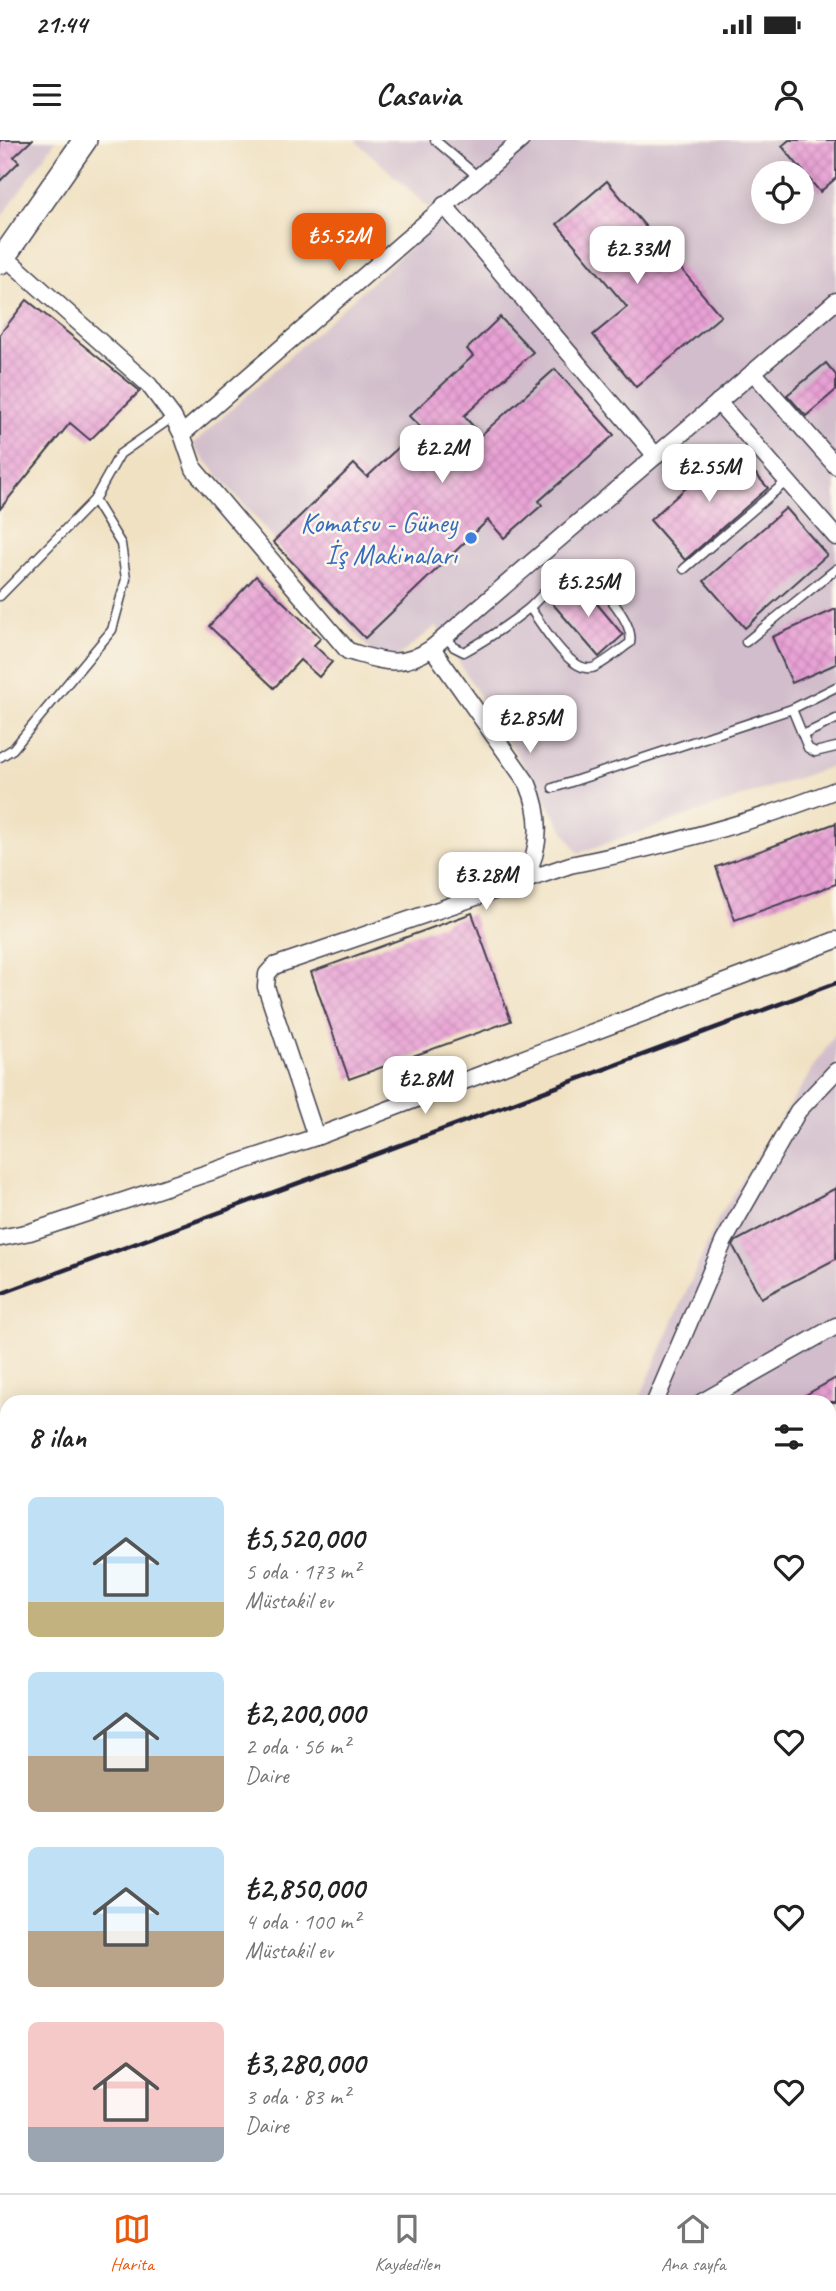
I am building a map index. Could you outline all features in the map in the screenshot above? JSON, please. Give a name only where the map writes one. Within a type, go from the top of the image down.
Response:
[{"type":"street","points":[[85,140],[2,259],[149,385],[173,417],[194,469],[348,651],[374,660],[397,662],[420,656],[432,648],[836,301]]},
{"type":"street","points":[[182,434],[521,140]]},
{"type":"street","points":[[444,205],[656,456]]},
{"type":"street","points":[[753,372],[836,466]]},
{"type":"street","points":[[718,402],[836,537]]},
{"type":"street","points":[[432,648],[528,784],[533,796],[538,819],[538,844],[524,880]]},
{"type":"street","points":[[316,1137],[265,987],[270,969],[279,963],[570,865],[718,830],[836,790]]},
{"type":"street","points":[[0,1238],[30,1232],[316,1137],[836,940]]},
{"type":"street","points":[[658,1395],[724,1241],[792,1120],[810,1096],[836,1070]]},
{"type":"street","points":[[714,1395],[836,1325]]},
{"type":"lane","points":[[435,140],[477,177]]},
{"type":"lane","points":[[0,596],[94,500],[120,454],[173,417]]},
{"type":"lane","points":[[684,569],[787,481]]},
{"type":"lane","points":[[0,757],[13,749],[112,630],[126,579],[121,544],[94,500]]},
{"type":"lane","points":[[446,636],[454,646],[464,652],[530,608],[568,570],[578,567],[591,577],[627,622],[632,634],[629,643],[593,668],[581,667],[567,658],[530,608]]},
{"type":"lane","points":[[746,642],[836,569]]},
{"type":"lane","points":[[553,788],[792,709],[836,687]]},
{"type":"lane","points":[[792,709],[808,748],[815,752],[836,747]]},
{"type":"lane","points":[[803,735],[836,719]]},
{"type":"shaded area","points":[[0,140],[56,140],[0,219]]},
{"type":"shaded area","points":[[355,140],[836,140],[836,765],[578,853],[436,626],[385,667],[192,445],[441,219]]},
{"type":"shaded area","points":[[836,1032],[836,1395],[641,1395],[718,1219]]},
{"type":"building","points":[[0,140],[32,140],[14,157],[19,162],[0,181]]},
{"type":"building","points":[[789,140],[836,140],[836,178],[820,192],[814,185],[814,161],[794,161],[782,146]]},
{"type":"building","points":[[607,181],[721,316],[636,387],[593,335],[627,307],[557,224]]},
{"type":"building","points":[[27,300],[140,391],[90,440],[70,423],[0,509],[0,334]]},
{"type":"building","points":[[500,317],[533,352],[464,416],[481,435],[555,369],[614,435],[539,501],[542,505],[504,538],[488,520],[365,638],[273,542],[354,464],[367,477],[420,427],[409,416],[473,356],[467,349]]},
{"type":"building","points":[[826,363],[836,375],[836,390],[806,416],[787,395]]},
{"type":"building","points":[[732,447],[768,488],[685,560],[650,520]]},
{"type":"building","points":[[786,508],[827,555],[745,628],[704,581]]},
{"type":"building","points":[[256,576],[321,638],[314,645],[332,662],[319,677],[300,660],[274,688],[209,626]]},
{"type":"building","points":[[578,581],[623,635],[599,657],[552,603]]},
{"type":"building","points":[[836,609],[836,664],[792,683],[772,637]]},
{"type":"building","points":[[836,823],[836,884],[735,920],[716,867]]},
{"type":"building","points":[[472,913],[511,1021],[349,1079],[311,972]]},
{"type":"building","points":[[836,1188],[836,1259],[761,1298],[733,1246],[736,1241]]},
{"type":"building","points":[[836,1378],[836,1395],[806,1395]]},
{"type":"railway","points":[[0,1294],[836,983]]},
{"type":"place","name":"Komatsu - Güney İş Makinaları","points":[[471,538]]}]
